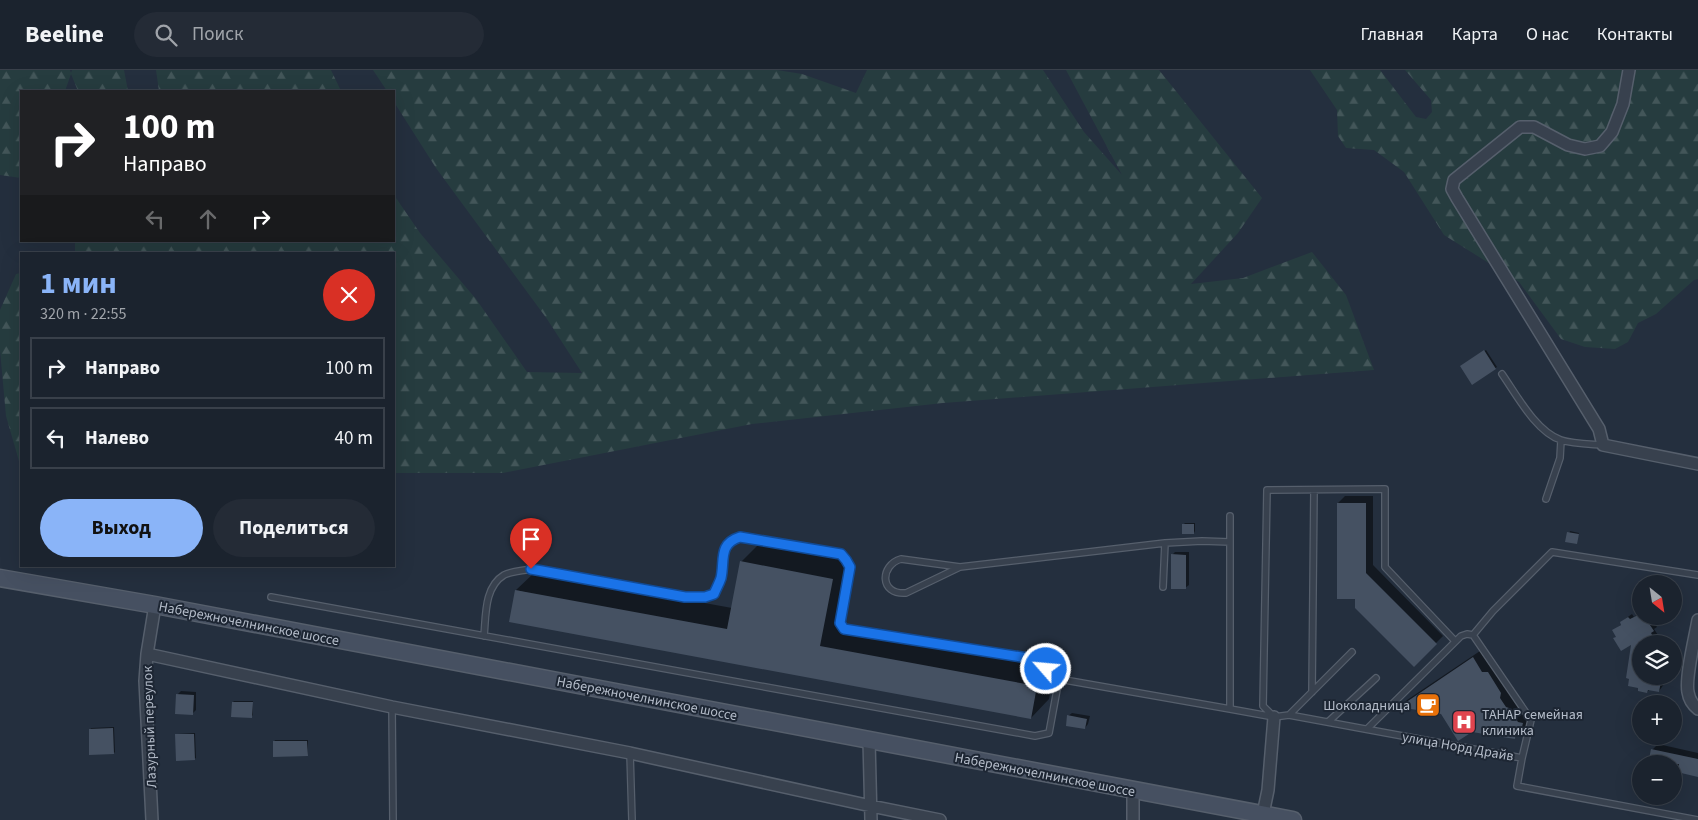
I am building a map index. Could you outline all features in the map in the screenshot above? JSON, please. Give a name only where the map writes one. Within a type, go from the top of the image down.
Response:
[{"type":"main road","name":"Набережночелнинское шоссе","points":[[0,578],[1293,820]]},
{"type":"street","points":[[1628,70],[1622,104],[1612,132],[1600,146],[1585,149],[1568,145],[1534,127],[1520,127],[1454,180],[1452,190],[1599,428],[1604,445],[1698,464]]},
{"type":"street","name":"Лазурный переулок","points":[[152,820],[145,681],[147,654],[155,606]]},
{"type":"street","points":[[1698,620],[1687,691],[1690,700],[1698,710]]},
{"type":"street","points":[[147,654],[392,707],[630,753],[940,820]]},
{"type":"street","points":[[1263,814],[1268,790],[1274,717]]},
{"type":"street","points":[[869,740],[871,820]]},
{"type":"street","points":[[1133,790],[1133,820]]},
{"type":"lane","points":[[1502,374],[1537,422],[1551,435],[1561,440],[1604,445]]},
{"type":"lane","points":[[1546,499],[1560,458],[1561,440]]},
{"type":"lane","points":[[1274,717],[1263,706],[1267,490],[1385,490],[1385,567],[1455,641]]},
{"type":"lane","points":[[1312,692],[1314,490]]},
{"type":"lane","points":[[1230,516],[1230,709]]},
{"type":"lane","points":[[271,598],[1035,736],[1049,733],[1059,678],[1034,659],[844,629],[840,623],[850,567],[841,554],[740,537],[730,540],[725,548],[720,579],[714,594],[705,597],[685,597],[531,569],[506,574],[496,581],[489,594],[484,636]]},
{"type":"lane","points":[[960,566],[906,593],[893,592],[885,583],[885,577],[891,565],[901,559],[960,566],[1164,543],[1230,542]]},
{"type":"lane","points":[[1164,543],[1164,587]]},
{"type":"lane","points":[[1473,635],[1493,611],[1552,552],[1698,575]]},
{"type":"lane","points":[[1367,730],[1455,641],[1461,636],[1473,635],[1531,720],[1522,758]]},
{"type":"lane","points":[[1289,715],[1352,652]]},
{"type":"lane","name":"улица Норд Драйв","points":[[1059,678],[1274,717],[1289,715],[1522,758],[1517,786],[1698,820]]},
{"type":"lane","points":[[1328,722],[1376,678]]},
{"type":"lane","points":[[392,707],[393,820]]},
{"type":"lane","points":[[630,753],[632,820]]},
{"type":"green space","points":[[0,70],[70,70],[71,73],[72,70],[124,70],[128,90],[78,90],[71,74],[65,90],[20,90],[20,178],[0,175]]},
{"type":"green space","points":[[156,70],[331,70],[341,90],[159,90]]},
{"type":"green space","points":[[373,70],[777,70],[802,74],[856,93],[867,70],[1043,70],[1084,132],[1122,175],[1066,70],[1159,70],[1262,198],[1238,233],[1191,284],[1243,278],[1312,252],[1346,295],[1374,370],[943,403],[752,424],[503,473],[395,473],[395,252],[75,252],[75,242],[395,242],[395,196],[420,233],[476,299],[527,372],[582,373],[547,319],[436,168],[395,104],[395,90],[386,90]]},
{"type":"green space","points":[[1310,70],[1380,70],[1416,117],[1426,119],[1432,112],[1431,100],[1405,70],[1698,70],[1698,279],[1694,280],[1656,314],[1638,323],[1628,342],[1615,349],[1585,347],[1561,339],[1519,282],[1444,235],[1404,172],[1374,150],[1346,148],[1338,136],[1337,110]]},
{"type":"green space","points":[[20,273],[20,465],[6,416],[0,350],[0,310],[16,274]]},
{"type":"building","points":[[1484,350],[1496,369],[1472,385],[1460,366]]},
{"type":"building","points":[[1337,503],[1366,503],[1366,573],[1437,644],[1414,667],[1355,608],[1355,599],[1337,599]]},
{"type":"building","points":[[1182,524],[1194,524],[1194,534],[1182,534]]},
{"type":"building","points":[[1567,532],[1579,534],[1577,544],[1565,542]]},
{"type":"building","points":[[1171,554],[1186,555],[1186,589],[1171,589]]},
{"type":"building","points":[[740,561],[833,579],[820,646],[1037,686],[1031,719],[509,622],[515,590],[727,629]]},
{"type":"building","points":[[1628,617],[1632,618],[1632,625],[1650,625],[1654,631],[1651,633],[1652,635],[1632,635],[1632,685],[1660,685],[1659,692],[1648,690],[1647,693],[1638,691],[1638,688],[1628,686],[1629,679],[1626,678],[1631,645],[1621,651],[1613,638],[1616,637],[1612,630],[1621,625],[1620,622]]},
{"type":"building","points":[[1473,657],[1482,672],[1488,672],[1501,693],[1500,698],[1506,707],[1509,708],[1518,722],[1523,723],[1520,735],[1516,734],[1515,739],[1472,732],[1458,741],[1441,714],[1399,707]]},
{"type":"building","points":[[176,694],[194,695],[193,715],[175,714]]},
{"type":"building","points":[[232,702],[253,702],[252,718],[231,717]]},
{"type":"building","points":[[1067,715],[1087,719],[1085,729],[1066,726]]},
{"type":"building","points":[[113,728],[114,754],[89,755],[89,729]]},
{"type":"building","points":[[175,734],[194,734],[195,760],[176,761]]},
{"type":"building","points":[[273,741],[307,741],[308,756],[273,757]]},
{"type":"building","points":[[1651,749],[1679,755],[1650,755]]},
{"type":"building","points":[[1682,756],[1698,759],[1698,777],[1682,773]]},
{"type":"place","name":"Шоколадница","points":[[1428,705]]},
{"type":"place","name":"ТАНАР семейная клиника","points":[[1464,722]]},
{"type":"route","points":[[531,569],[685,597],[705,597],[714,594],[720,579],[725,548],[730,540],[740,537],[841,554],[850,567],[840,623],[844,629],[1034,659],[1046,669]]}]
